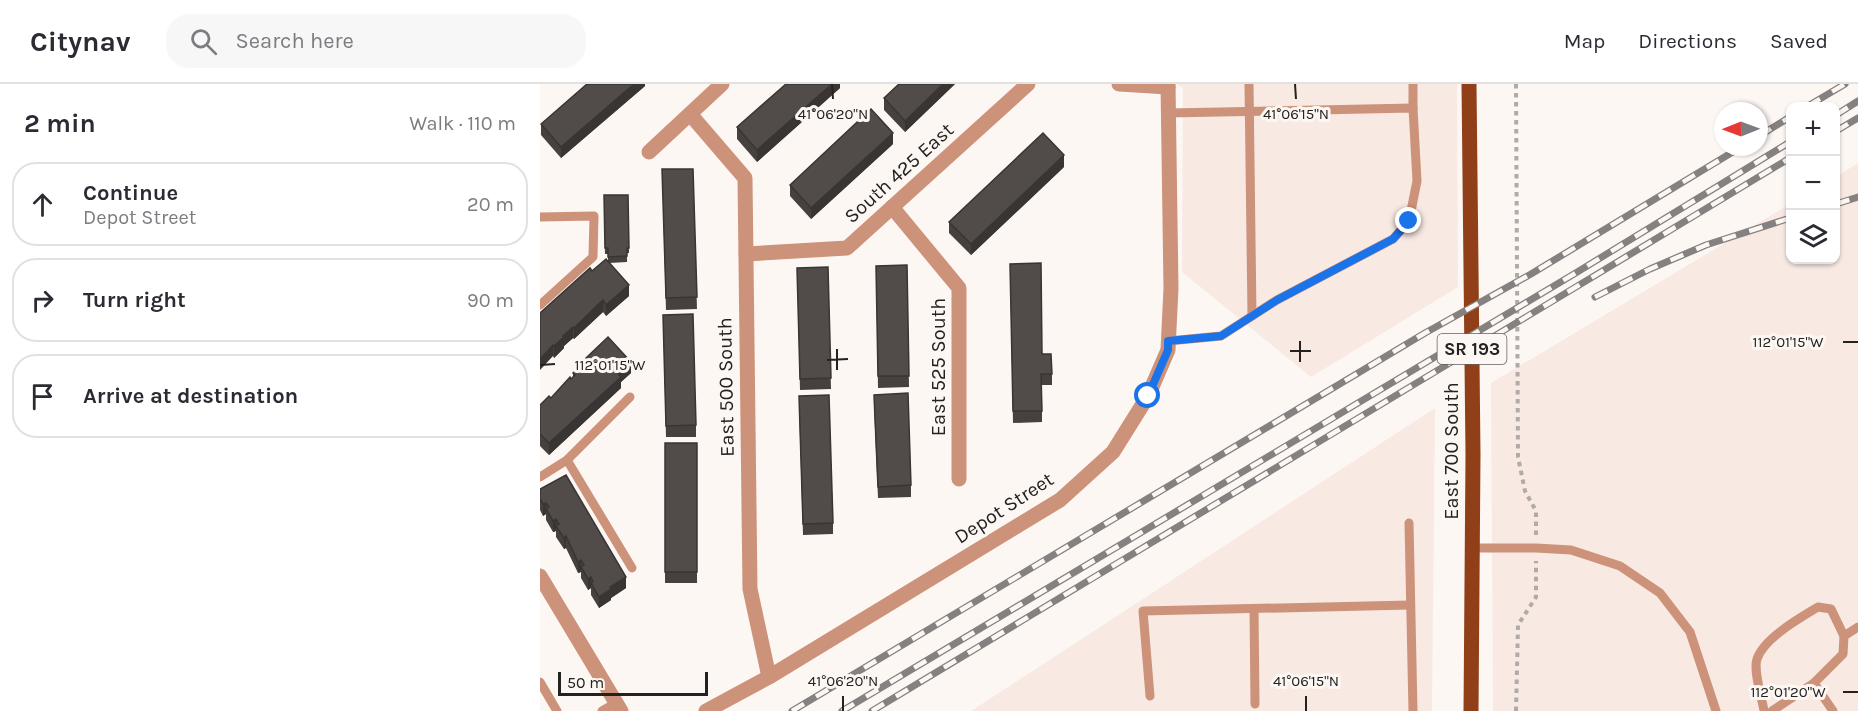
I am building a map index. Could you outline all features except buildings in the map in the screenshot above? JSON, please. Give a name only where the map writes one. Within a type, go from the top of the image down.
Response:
[{"type":"main road","name":"East 700 South","points":[[1469,84],[1473,454],[1471,711]]},
{"type":"street","points":[[649,152],[722,84]]},
{"type":"street","name":"South 425 East","points":[[746,254],[847,248],[1028,84]]},
{"type":"street","points":[[1119,84],[1168,86]]},
{"type":"street","name":"Depot Street","points":[[706,711],[769,677],[1060,500],[1113,452],[1148,396],[1168,350],[1171,288],[1168,86]]},
{"type":"street","name":"East 500 South","points":[[690,114],[745,178],[750,590],[769,677]]},
{"type":"street","name":"East 525 South","points":[[892,207],[959,288],[958,479]]},
{"type":"street","points":[[540,576],[618,707]]},
{"type":"lane","points":[[1249,84],[1252,316]]},
{"type":"lane","points":[[1168,341],[1221,336],[1277,300],[1393,239],[1409,221],[1417,181],[1413,84]]},
{"type":"lane","points":[[1168,113],[1413,108]]},
{"type":"lane","points":[[540,217],[594,216],[594,252],[588,262],[540,305]]},
{"type":"lane","points":[[540,477],[567,460],[630,397]]},
{"type":"lane","points":[[567,460],[632,568]]},
{"type":"lane","points":[[1409,522],[1413,711]]},
{"type":"lane","points":[[1472,548],[1570,550],[1620,566],[1660,593],[1690,632],[1716,711]]},
{"type":"lane","points":[[1150,696],[1143,611],[1410,605]]},
{"type":"lane","points":[[1764,711],[1757,676],[1757,659],[1773,636],[1818,607],[1831,609],[1844,636],[1844,654],[1814,683],[1772,711]]},
{"type":"lane","points":[[1254,609],[1254,704]]},
{"type":"lane","points":[[1844,636],[1858,627]]},
{"type":"lane","points":[[540,682],[558,711]]},
{"type":"lane","points":[[1814,683],[1833,711]]},
{"type":"lane","points":[[602,711],[618,707]]},
{"type":"path","points":[[1516,84],[1518,457],[1525,492],[1536,511]]},
{"type":"path","points":[[1516,711],[1518,624],[1536,597]]},
{"type":"shaded area","points":[[1176,84],[1457,84],[1458,287],[1311,377],[1182,272],[1183,88]]},
{"type":"shaded area","points":[[1858,163],[1858,711],[1493,711],[1491,383],[1786,206],[1786,264],[1840,264],[1840,174]]},
{"type":"shaded area","points":[[1435,408],[1432,711],[971,711],[1117,616]]},
{"type":"railway","points":[[1815,102],[1845,84]]},
{"type":"railway","points":[[1840,112],[1858,101]]},
{"type":"railway","points":[[1840,129],[1858,118]]},
{"type":"railway","points":[[1768,130],[1786,119]]},
{"type":"railway","points":[[842,711],[1574,274],[1786,144]]},
{"type":"railway","points":[[792,711],[1726,156]]},
{"type":"railway","points":[[872,711],[1786,160]]},
{"type":"railway","points":[[1840,203],[1858,197]]},
{"type":"railway","points":[[1595,297],[1650,269],[1706,245],[1786,219]]},
{"type":"route","points":[[1148,396],[1168,350],[1168,341],[1221,336],[1277,300],[1393,239],[1409,221]]}]
